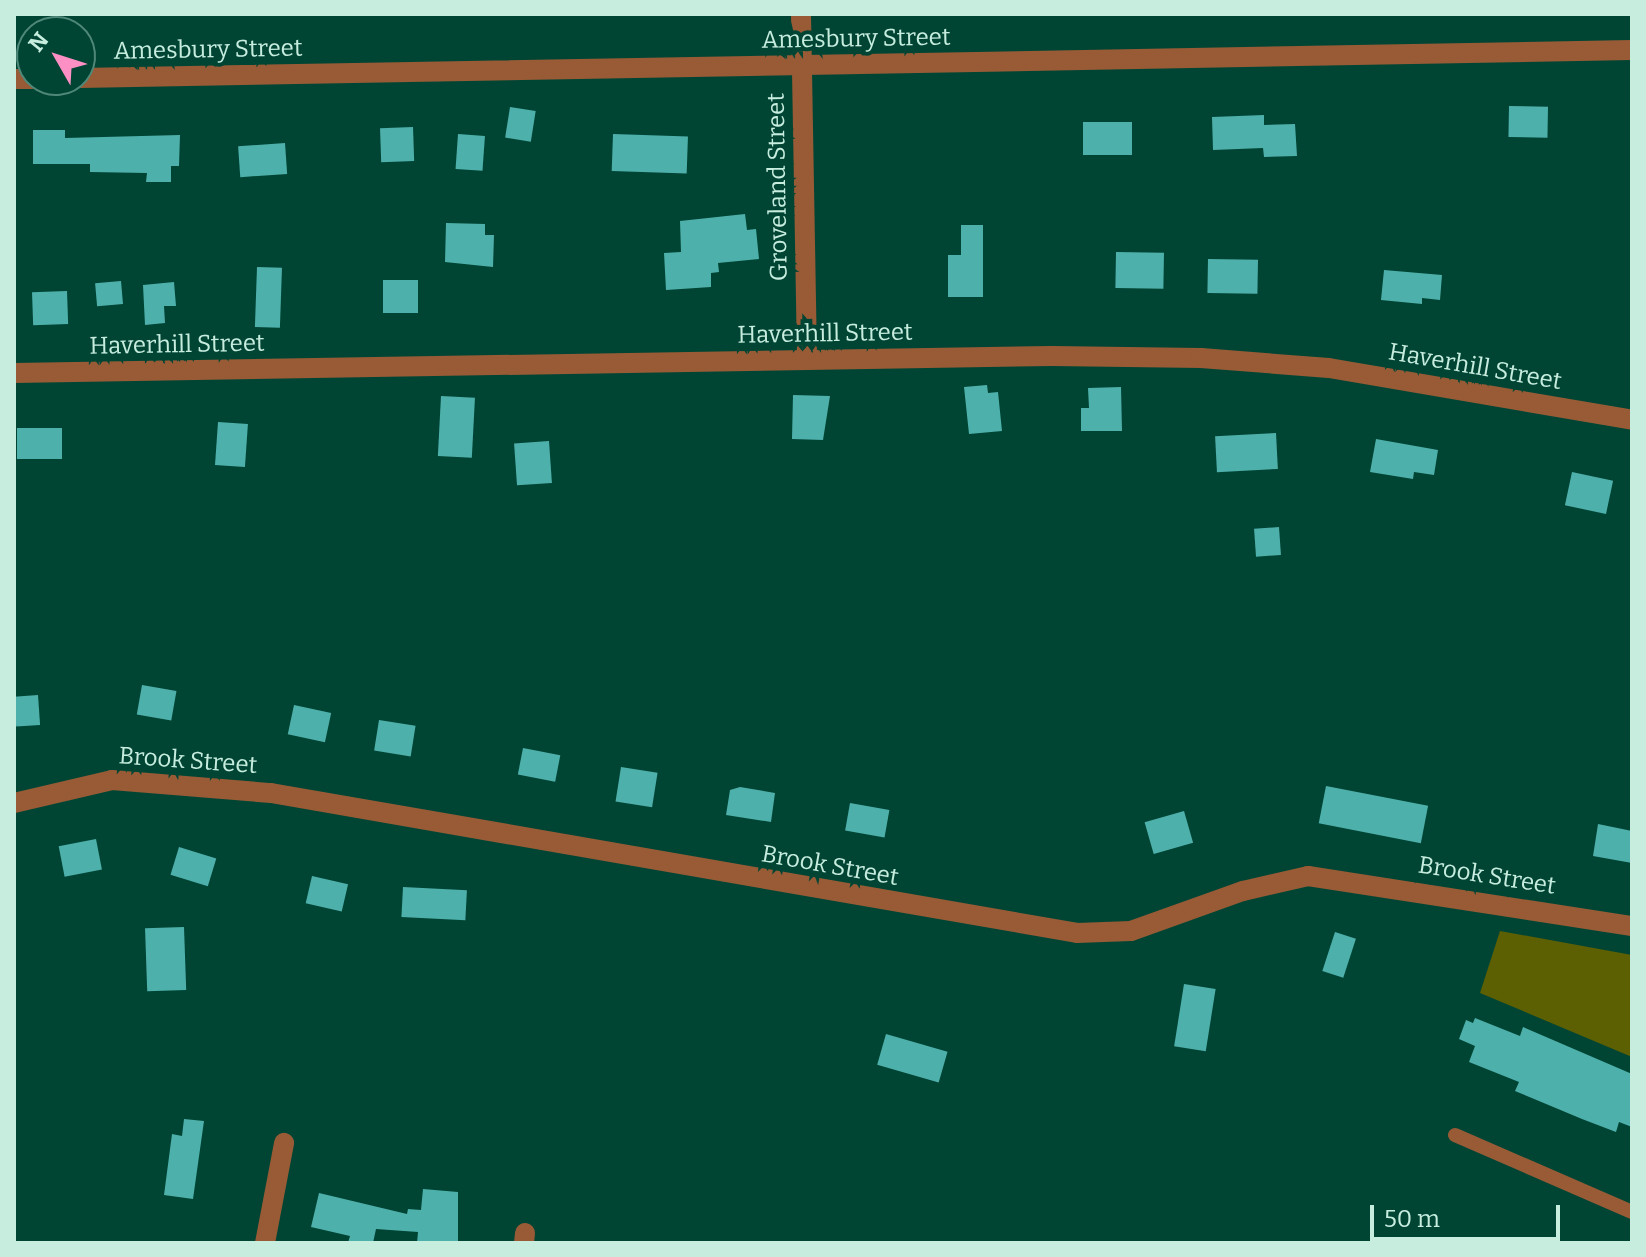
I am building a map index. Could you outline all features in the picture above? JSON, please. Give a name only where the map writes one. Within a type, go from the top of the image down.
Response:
[{"type":"street","name":"Groveland Street","points":[[801,14],[807,360]]},
{"type":"street","name":"Amesbury Street","points":[[96,78],[1632,50]]},
{"type":"street","name":"Haverhill Street","points":[[14,373],[807,360],[1201,358],[1329,368],[1632,420]]},
{"type":"street","name":"Brook Street","points":[[14,803],[112,780],[271,793],[1077,933],[1131,931],[1243,891],[1308,876],[1632,926]]},
{"type":"street","points":[[265,1243],[284,1143]]},
{"type":"lane","points":[[1455,1135],[1632,1212]]},
{"type":"shaded area","points":[[1500,931],[1632,955],[1632,1057],[1480,993]]},
{"type":"building","points":[[1509,106],[1548,107],[1547,138],[1508,137]]},
{"type":"building","points":[[510,107],[536,111],[531,142],[505,138]]},
{"type":"building","points":[[1264,115],[1264,125],[1295,124],[1297,156],[1264,157],[1263,148],[1213,150],[1212,117]]},
{"type":"building","points":[[1083,122],[1132,122],[1132,155],[1083,155]]},
{"type":"building","points":[[413,127],[414,161],[381,162],[380,128]]},
{"type":"building","points":[[33,130],[65,130],[65,138],[180,135],[179,166],[171,166],[171,182],[146,182],[147,173],[90,172],[90,164],[33,164]]},
{"type":"building","points":[[458,134],[485,136],[482,171],[456,169]]},
{"type":"building","points":[[613,134],[688,137],[687,174],[612,171]]},
{"type":"building","points":[[285,143],[287,174],[240,177],[238,146]]},
{"type":"building","points":[[745,214],[747,230],[756,229],[759,259],[718,263],[719,272],[711,273],[711,287],[666,290],[664,253],[681,252],[680,221]]},
{"type":"building","points":[[446,223],[485,224],[485,235],[494,235],[493,267],[445,262]]},
{"type":"building","points":[[961,225],[983,225],[983,297],[948,297],[948,255],[961,255]]},
{"type":"building","points":[[1116,252],[1164,253],[1163,289],[1115,288]]},
{"type":"building","points":[[1208,259],[1258,260],[1257,294],[1207,293]]},
{"type":"building","points":[[257,267],[282,268],[280,328],[255,327]]},
{"type":"building","points":[[1384,270],[1442,275],[1440,300],[1422,298],[1422,304],[1381,300]]},
{"type":"building","points":[[383,280],[418,280],[418,313],[383,313]]},
{"type":"building","points":[[121,281],[123,304],[97,306],[95,283]]},
{"type":"building","points":[[174,282],[176,306],[164,306],[165,323],[145,325],[143,285]]},
{"type":"building","points":[[67,291],[68,324],[33,325],[32,292]]},
{"type":"building","points":[[987,385],[988,393],[998,392],[1002,431],[969,434],[964,387]]},
{"type":"building","points":[[1121,387],[1122,431],[1081,431],[1081,408],[1089,408],[1088,388]]},
{"type":"building","points":[[793,395],[830,396],[823,440],[792,439]]},
{"type":"building","points":[[441,396],[475,398],[472,458],[438,456]]},
{"type":"building","points":[[218,422],[248,424],[245,467],[215,465]]},
{"type":"building","points":[[17,428],[62,428],[62,459],[17,459]]},
{"type":"building","points":[[1276,433],[1278,469],[1217,472],[1215,436]]},
{"type":"building","points":[[1376,439],[1438,450],[1434,475],[1414,472],[1413,479],[1370,472]]},
{"type":"building","points":[[549,441],[552,483],[517,485],[514,443]]},
{"type":"building","points":[[1572,472],[1613,481],[1606,514],[1565,505]]},
{"type":"building","points":[[1279,527],[1281,555],[1256,557],[1254,529]]},
{"type":"building","points":[[142,685],[176,691],[171,721],[137,715]]},
{"type":"building","points":[[38,695],[40,725],[16,727],[14,697]]},
{"type":"building","points":[[294,705],[331,713],[325,742],[288,734]]},
{"type":"building","points":[[379,720],[416,726],[411,756],[374,751]]},
{"type":"building","points":[[523,748],[560,755],[555,782],[518,775]]},
{"type":"building","points":[[621,767],[658,773],[652,807],[616,802]]},
{"type":"building","points":[[1326,786],[1428,806],[1421,843],[1319,823]]},
{"type":"building","points":[[740,787],[775,793],[771,822],[726,815],[730,790]]},
{"type":"building","points":[[850,803],[889,810],[885,838],[845,831]]},
{"type":"building","points":[[1184,811],[1193,843],[1154,854],[1145,822]]},
{"type":"building","points":[[1598,824],[1632,831],[1632,863],[1593,856]]},
{"type":"building","points":[[96,839],[102,869],[65,877],[59,846]]},
{"type":"building","points":[[179,847],[216,858],[208,886],[171,875]]},
{"type":"building","points":[[312,876],[348,884],[342,912],[306,903]]},
{"type":"building","points":[[403,887],[467,890],[465,920],[401,917]]},
{"type":"building","points":[[184,927],[186,990],[147,991],[145,928]]},
{"type":"building","points":[[1335,932],[1356,939],[1343,978],[1322,971]]},
{"type":"building","points":[[1184,984],[1216,989],[1206,1051],[1174,1046]]},
{"type":"building","points":[[1475,1018],[1520,1036],[1523,1027],[1632,1074],[1632,1127],[1619,1122],[1616,1132],[1582,1119],[1515,1091],[1519,1082],[1469,1062],[1475,1046],[1459,1039],[1466,1020],[1473,1023]]},
{"type":"building","points":[[886,1034],[948,1052],[939,1082],[877,1065]]},
{"type":"building","points":[[184,1119],[204,1121],[193,1199],[164,1195],[172,1134],[182,1136]]},
{"type":"building","points":[[423,1189],[458,1192],[458,1243],[417,1243],[418,1232],[376,1229],[373,1243],[348,1243],[350,1236],[311,1227],[319,1193],[407,1214],[408,1209],[421,1210]]}]
